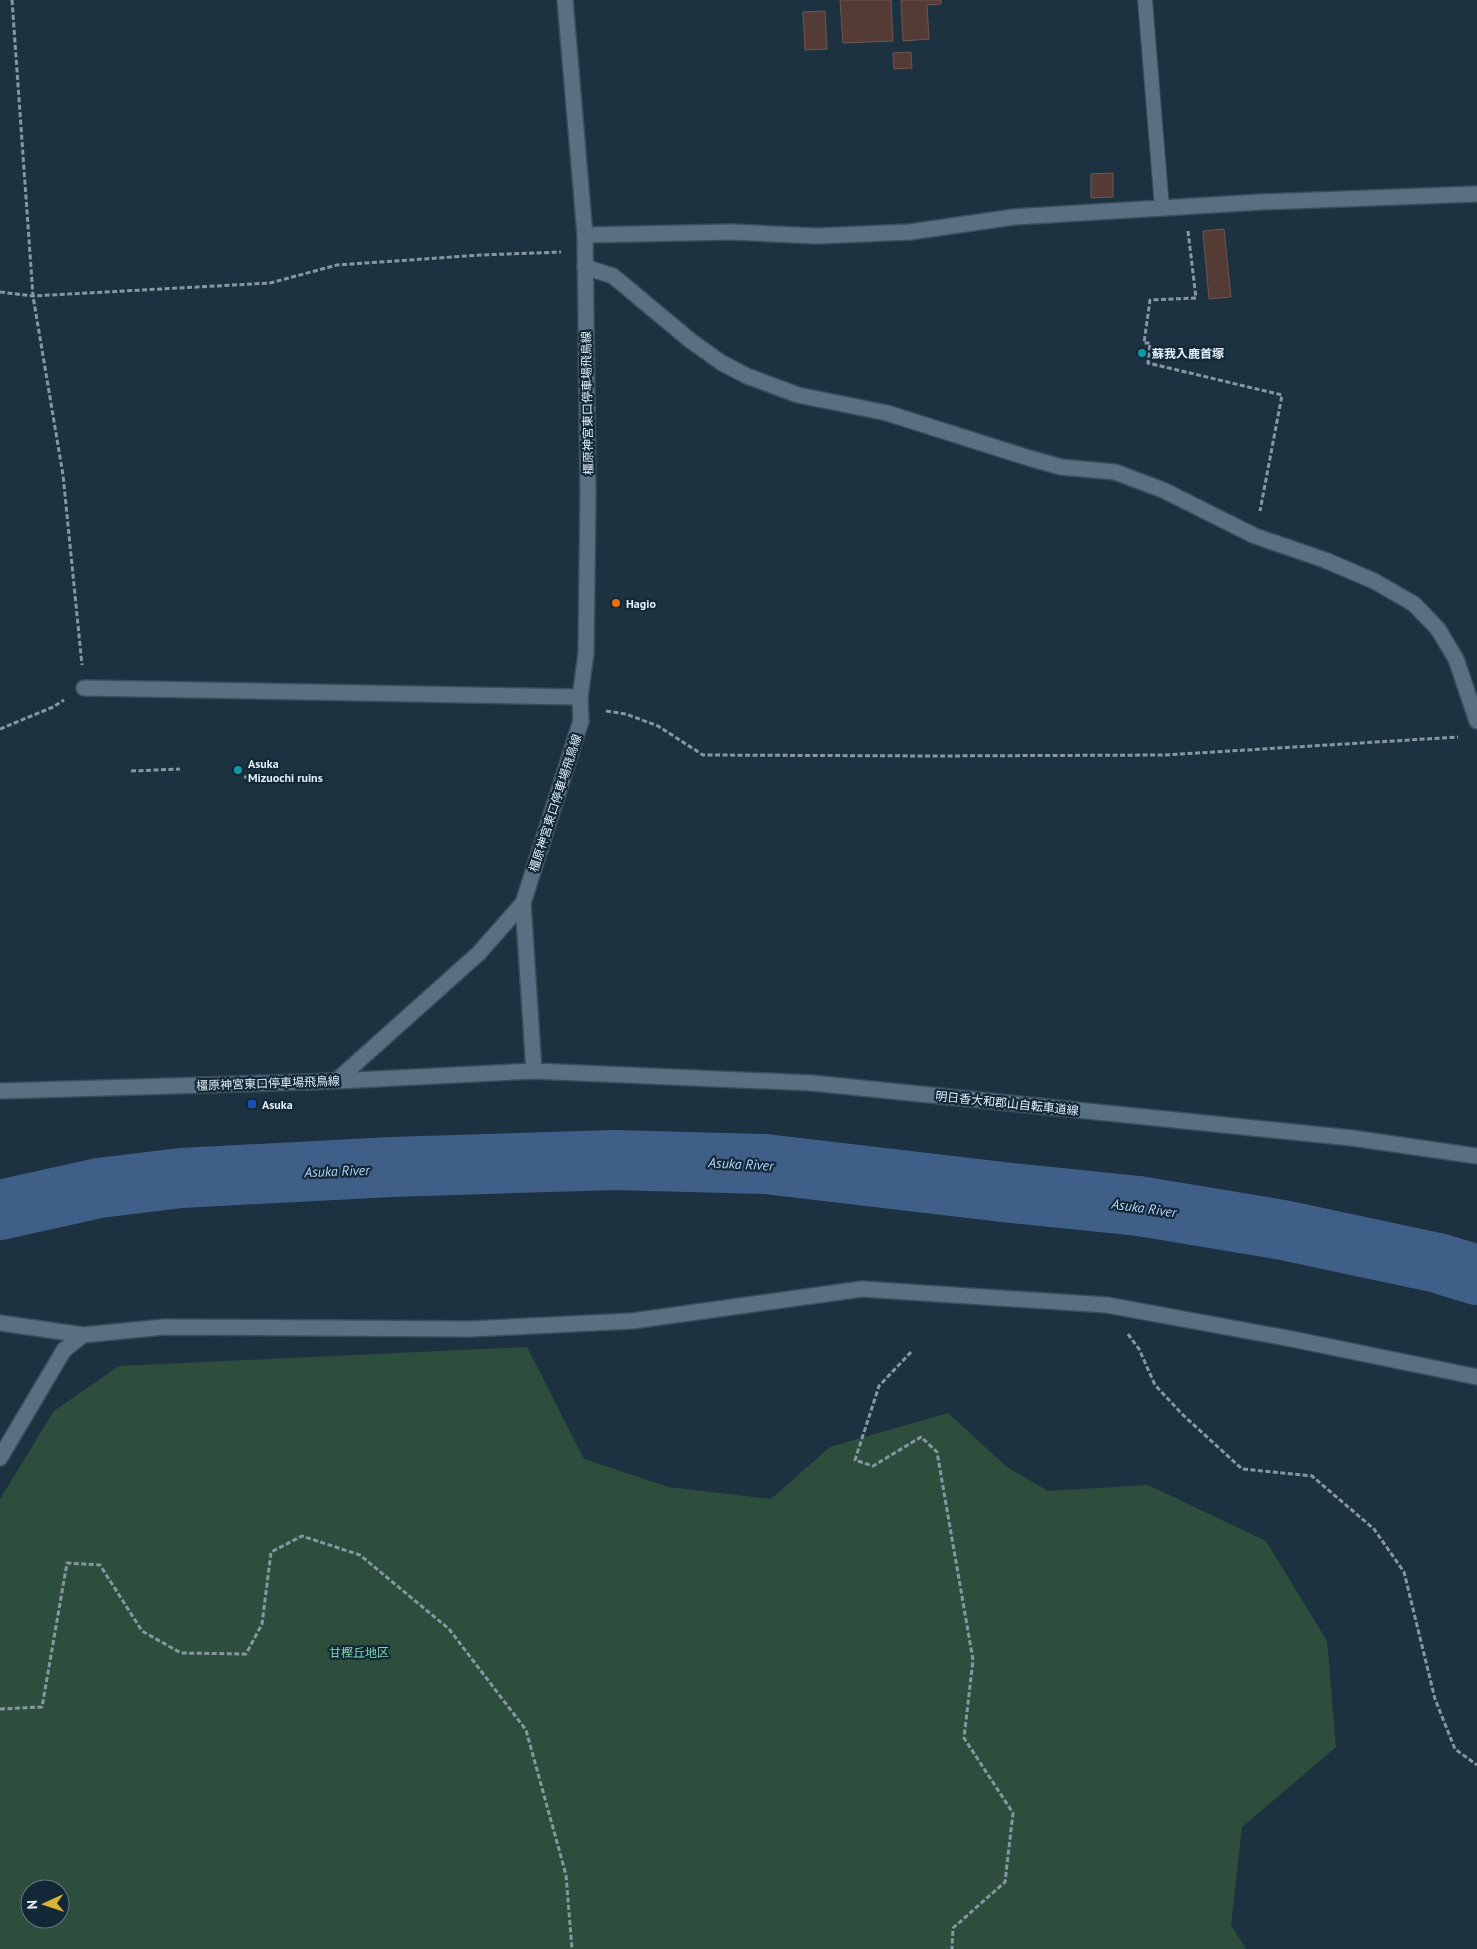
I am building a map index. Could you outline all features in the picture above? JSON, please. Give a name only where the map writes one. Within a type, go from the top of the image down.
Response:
[{"type":"street","name":"橿原神宮東口停車場飛鳥線","points":[[0,1091],[336,1081],[534,1071],[523,903],[582,721],[580,702],[586,653],[588,481],[585,235],[565,0]]},
{"type":"street","points":[[585,235],[732,232],[817,236],[910,232],[1014,217],[1185,206],[1477,194]]},
{"type":"street","points":[[585,267],[613,276],[691,341],[722,363],[747,376],[798,395],[896,415],[1061,467],[1115,472],[1163,490],[1255,536],[1325,560],[1374,581],[1414,604],[1438,629],[1456,659],[1477,721]]},
{"type":"street","points":[[84,688],[580,702]]},
{"type":"street","points":[[336,1081],[479,953],[523,903]]},
{"type":"street","name":"明日香大和郡山自転車道線","points":[[534,1071],[812,1084],[1352,1138],[1477,1156]]},
{"type":"street","points":[[0,1323],[83,1335],[164,1327],[470,1329],[632,1321],[862,1289],[1107,1305],[1292,1339],[1477,1377]]},
{"type":"street","points":[[0,1458],[64,1350],[83,1335]]},
{"type":"lane","points":[[1145,0],[1162,208]]},
{"type":"path","points":[[0,729],[53,707],[84,688],[63,476],[33,296],[12,0]]},
{"type":"path","points":[[1185,206],[1196,298],[1150,300],[1144,343],[1150,343],[1148,363],[1282,395],[1255,536]]},
{"type":"path","points":[[0,292],[33,296],[270,283],[337,265],[480,255],[584,251]]},
{"type":"path","points":[[580,702],[626,714],[658,726],[703,754],[922,756],[1165,755],[1344,742],[1468,736]]},
{"type":"path","points":[[131,771],[180,769]]},
{"type":"path","points":[[244,777],[293,775]]},
{"type":"path","points":[[1107,1305],[1139,1349],[1155,1386],[1183,1415],[1242,1469],[1312,1476],[1374,1529],[1404,1572],[1435,1699],[1455,1748],[1477,1765]]},
{"type":"path","points":[[911,1352],[878,1386],[855,1460],[873,1466],[920,1437],[937,1452],[973,1660],[964,1738],[1014,1814],[1005,1882],[954,1928],[952,1949]]},
{"type":"path","points":[[0,1709],[42,1707],[67,1563],[100,1565],[142,1631],[181,1653],[246,1654],[262,1624],[271,1552],[302,1536],[360,1555],[449,1629],[526,1730],[566,1875],[572,1949]]},
{"type":"green space","name":"甘樫丘地区","points":[[527,1347],[584,1459],[668,1487],[771,1499],[830,1447],[948,1413],[1008,1468],[1048,1491],[1148,1485],[1266,1541],[1327,1641],[1336,1747],[1242,1827],[1231,1925],[1246,1949],[0,1949],[0,1499],[54,1411],[119,1366]]},
{"type":"building","points":[[840,0],[891,0],[893,41],[843,43]]},
{"type":"building","points":[[901,0],[941,0],[941,4],[927,5],[929,39],[903,41]]},
{"type":"building","points":[[825,11],[827,49],[805,50],[803,12]]},
{"type":"building","points":[[911,52],[912,68],[894,69],[893,53]]},
{"type":"building","points":[[1113,173],[1113,197],[1091,198],[1091,174]]},
{"type":"building","points":[[1224,229],[1231,297],[1209,299],[1203,231]]},
{"type":"waterway","name":"Asuka River","points":[[0,1210],[99,1188],[181,1178],[391,1167],[614,1160],[765,1164],[1139,1206],[1283,1230],[1438,1263],[1477,1275]]},
{"type":"place","name":"蘇我入鹿首塚","points":[[1142,353]]},
{"type":"place","name":"Hagio","points":[[616,603]]},
{"type":"place","name":"Asuka Mizuochi ruins","points":[[238,770]]},
{"type":"place","name":"Asuka","points":[[252,1104]]}]
